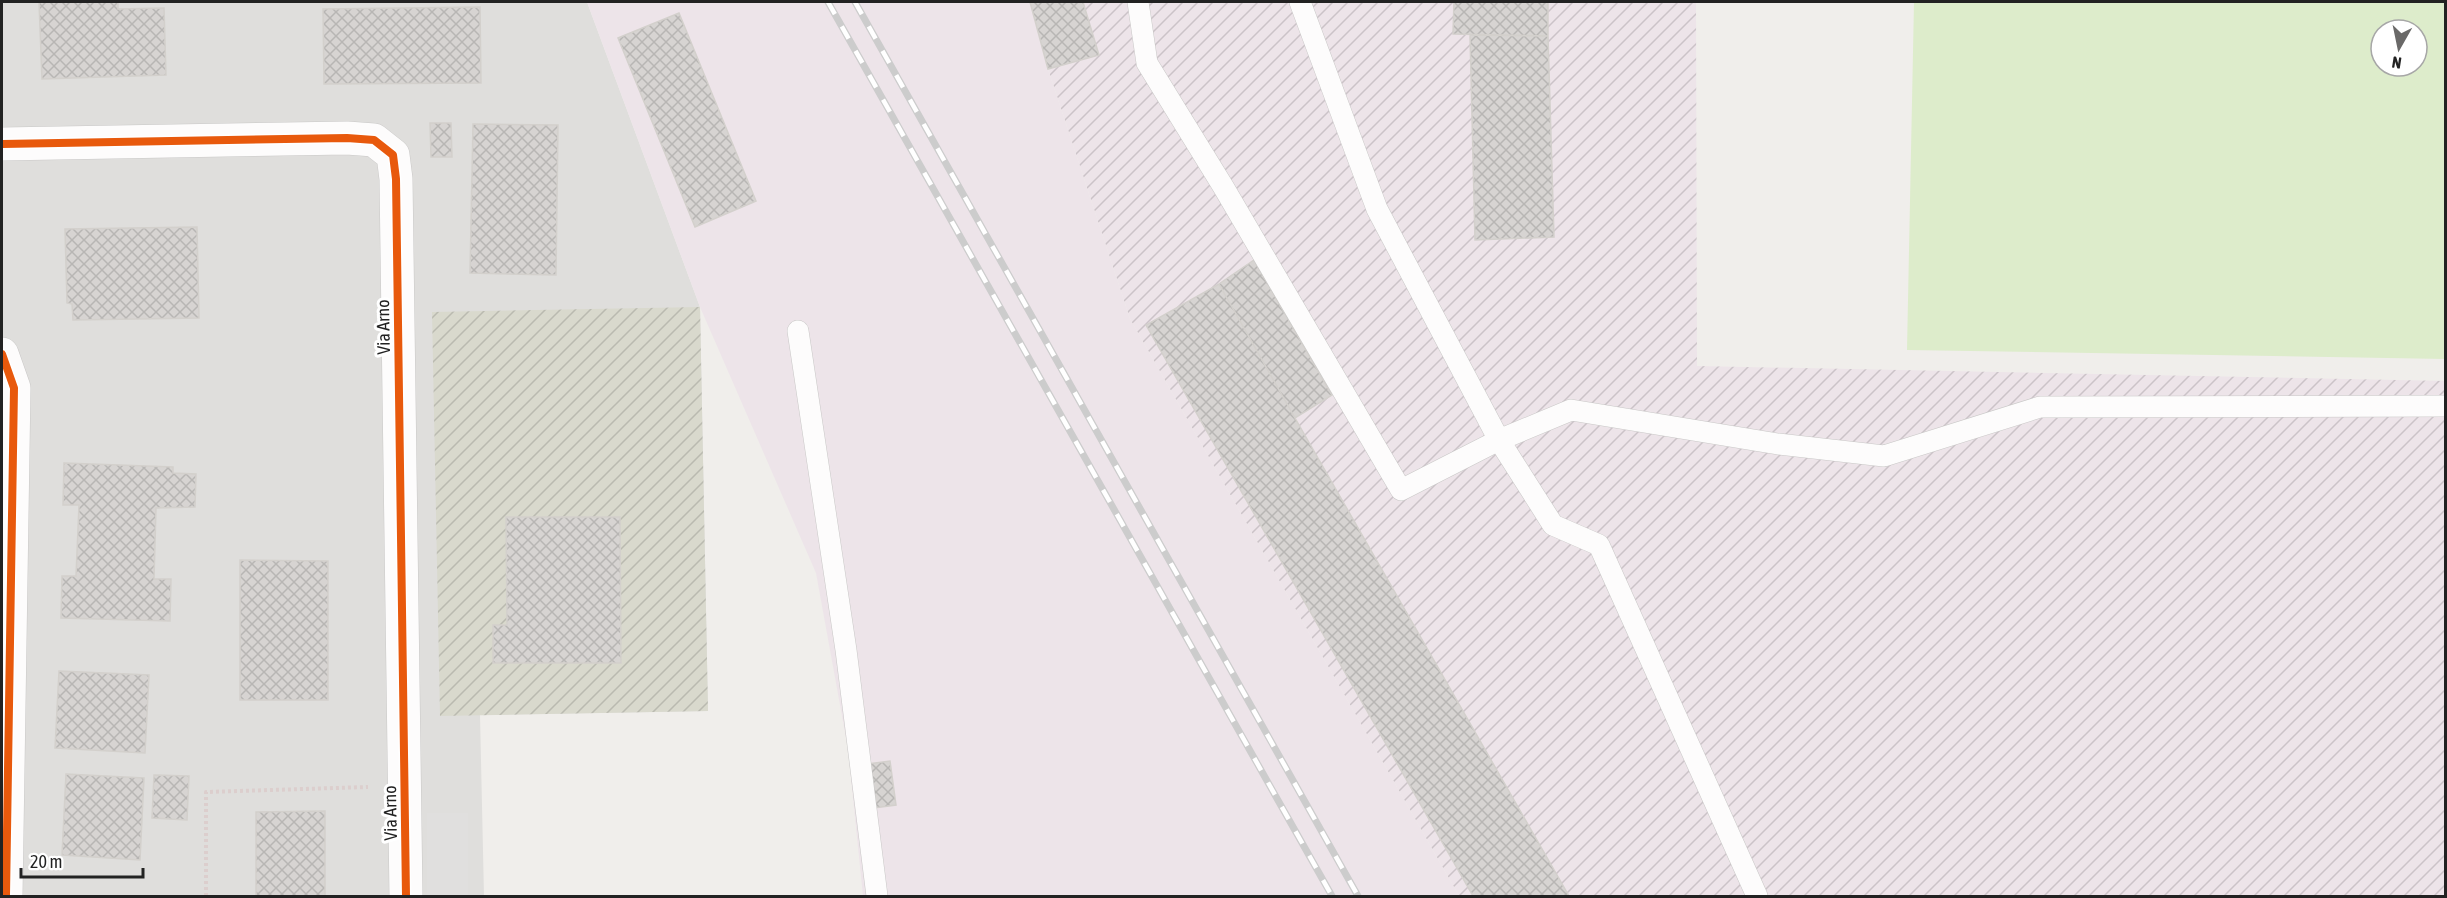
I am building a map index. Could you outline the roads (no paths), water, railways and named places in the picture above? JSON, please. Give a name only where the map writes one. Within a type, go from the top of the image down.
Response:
[{"type":"street","name":"Via Arno","points":[[2,144],[347,138],[374,140],[393,155],[396,178],[406,897]]},
{"type":"street","points":[[2,354],[14,388],[6,897]]},
{"type":"lane","points":[[1138,2],[1147,63],[1224,188],[1401,490],[1499,440],[1571,410],[1778,444],[1884,456],[2040,407],[2445,406]]},
{"type":"lane","points":[[1300,2],[1377,209],[1499,440],[1553,525],[1599,545],[1757,897]]},
{"type":"lane","points":[[798,331],[846,650],[877,897]]},
{"type":"railway","points":[[828,2],[1332,896]]},
{"type":"railway","points":[[855,2],[1358,896]]}]
